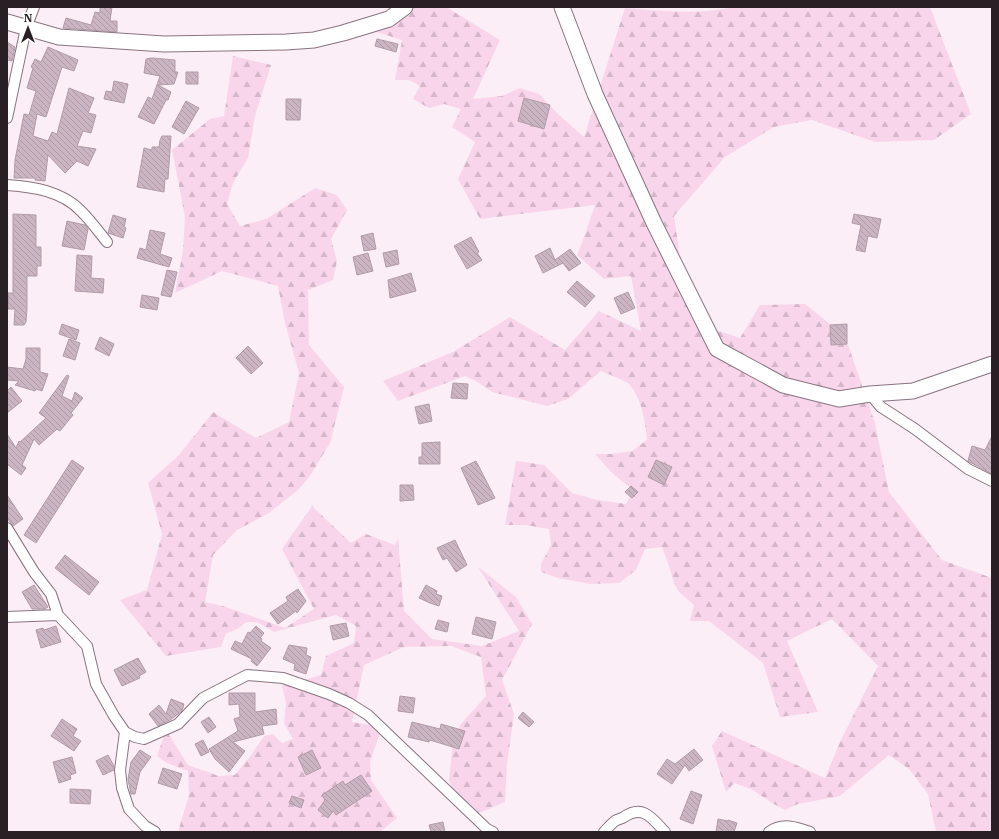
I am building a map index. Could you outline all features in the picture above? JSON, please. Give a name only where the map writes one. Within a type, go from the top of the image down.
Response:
[{"type":"street","points":[[7,118],[26,28],[34,7]]},
{"type":"street","points":[[7,22],[59,37],[164,44],[286,42],[314,40],[343,33],[389,19],[405,7]]},
{"type":"street","points":[[562,7],[598,101],[654,223],[717,349],[783,385],[839,399],[870,394],[913,391],[992,364]]},
{"type":"street","points":[[7,185],[31,187],[59,195],[80,210],[108,242]]},
{"type":"street","points":[[870,394],[881,407],[915,429],[968,469],[992,481]]},
{"type":"street","points":[[7,528],[34,572],[51,594],[58,615],[87,646],[96,684],[125,732],[135,737],[144,738],[178,724],[203,698],[247,675],[283,678],[329,694],[349,703],[368,715],[487,829],[493,832]]},
{"type":"street","points":[[7,617],[58,615]]},
{"type":"street","points":[[125,732],[120,770],[122,788],[129,809],[146,826],[155,832]]},
{"type":"street","points":[[604,832],[615,821],[623,818],[628,813],[638,811],[651,817],[665,832]]},
{"type":"street","points":[[769,832],[774,828],[782,826],[796,827],[810,832]]},
{"type":"green space","points":[[398,7],[446,7],[500,40],[473,99],[502,96],[520,88],[539,94],[558,114],[584,137],[625,8],[693,12],[733,7],[930,7],[971,114],[934,140],[875,142],[812,120],[774,127],[725,157],[674,216],[684,286],[707,327],[740,338],[760,305],[805,304],[845,336],[875,423],[889,492],[942,560],[992,578],[992,832],[936,832],[928,794],[909,769],[889,755],[840,796],[798,804],[785,810],[751,789],[734,783],[726,792],[712,746],[722,731],[825,778],[840,742],[878,666],[832,619],[787,641],[818,712],[780,717],[763,663],[709,621],[690,621],[694,605],[679,592],[674,584],[662,547],[645,549],[636,570],[619,583],[591,584],[558,578],[541,572],[541,564],[551,545],[549,529],[525,525],[505,525],[516,461],[544,465],[572,493],[597,500],[626,504],[633,490],[612,473],[595,454],[611,454],[632,451],[647,440],[644,418],[640,404],[634,391],[628,383],[601,371],[568,399],[547,406],[492,392],[476,381],[465,376],[398,401],[383,381],[453,352],[510,317],[565,350],[599,311],[641,331],[631,276],[604,279],[577,255],[595,205],[480,219],[458,179],[475,142],[452,127],[461,109],[444,104],[429,108],[413,99],[420,86],[409,80],[395,80],[402,40],[373,31]]},
{"type":"green space","points":[[233,56],[271,65],[255,116],[248,158],[233,183],[227,204],[240,226],[266,219],[315,188],[337,195],[347,210],[331,239],[337,261],[333,280],[308,290],[309,345],[344,387],[330,443],[310,476],[299,489],[269,513],[237,530],[213,555],[205,602],[223,606],[285,628],[314,609],[282,549],[312,506],[351,543],[366,534],[395,545],[398,538],[404,611],[432,639],[482,646],[519,631],[478,567],[516,597],[532,624],[502,680],[514,714],[507,764],[505,802],[472,816],[457,799],[449,780],[453,742],[460,725],[486,696],[481,657],[451,646],[404,647],[364,665],[352,722],[382,727],[370,762],[371,780],[397,818],[380,832],[178,832],[189,795],[188,771],[167,763],[157,756],[166,730],[188,765],[219,776],[235,775],[264,736],[273,734],[282,743],[293,739],[284,723],[286,702],[282,686],[321,675],[326,656],[354,643],[356,626],[336,615],[274,632],[257,622],[246,622],[237,629],[226,633],[221,647],[166,656],[120,600],[147,590],[162,534],[148,483],[179,455],[213,412],[256,438],[289,422],[299,373],[285,323],[278,286],[222,271],[175,293],[183,251],[185,217],[172,150],[210,119],[224,116]]},
{"type":"building","points":[[100,7],[112,7],[110,21],[117,21],[117,32],[63,28],[66,18],[91,25],[95,12],[100,13]]},
{"type":"building","points":[[377,39],[398,44],[396,52],[375,46]]},
{"type":"building","points":[[7,42],[15,47],[12,61],[7,60]]},
{"type":"building","points":[[48,47],[78,60],[74,71],[62,67],[46,117],[37,114],[33,136],[48,141],[52,132],[57,134],[69,88],[94,98],[88,113],[96,115],[91,133],[83,131],[77,146],[96,149],[88,166],[77,161],[65,173],[48,155],[45,181],[35,180],[35,178],[14,178],[15,160],[24,114],[29,115],[36,91],[27,88],[33,68],[31,67],[35,59],[41,62]]},
{"type":"building","points":[[152,58],[175,60],[175,72],[178,72],[174,84],[158,85],[171,92],[154,124],[138,117],[148,97],[152,99],[160,76],[144,73],[146,59]]},
{"type":"building","points":[[186,72],[198,72],[198,84],[186,84]]},
{"type":"building","points":[[114,81],[128,84],[124,103],[104,99],[106,91],[112,92]]},
{"type":"building","points":[[524,98],[550,105],[544,129],[518,121]]},
{"type":"building","points":[[286,99],[301,99],[300,120],[286,120]]},
{"type":"building","points":[[186,101],[199,108],[184,134],[172,127]]},
{"type":"building","points":[[162,136],[171,136],[168,179],[165,179],[164,192],[137,187],[144,148],[152,150],[152,147],[159,147]]},
{"type":"building","points":[[13,214],[36,215],[36,247],[41,247],[41,266],[37,266],[37,276],[27,276],[27,309],[26,322],[24,325],[14,325],[15,309],[8,309],[8,293],[13,293]]},
{"type":"building","points":[[854,214],[881,219],[877,238],[868,236],[865,252],[856,250],[861,225],[852,223]]},
{"type":"building","points":[[113,215],[126,219],[124,227],[126,228],[123,238],[108,233]]},
{"type":"building","points":[[67,221],[85,225],[88,229],[84,250],[62,246]]},
{"type":"building","points":[[150,230],[165,233],[160,254],[172,258],[169,267],[137,258],[140,248],[146,250]]},
{"type":"building","points":[[373,233],[376,249],[364,251],[361,236]]},
{"type":"building","points":[[471,237],[479,252],[477,253],[482,260],[467,269],[454,246]]},
{"type":"building","points":[[550,248],[555,260],[570,249],[581,263],[569,271],[563,263],[543,273],[535,256]]},
{"type":"building","points":[[397,250],[399,264],[386,267],[383,253]]},
{"type":"building","points":[[368,253],[373,271],[357,275],[353,257]]},
{"type":"building","points":[[77,255],[92,256],[91,278],[104,279],[103,293],[75,291]]},
{"type":"building","points":[[167,270],[177,272],[171,297],[161,295]]},
{"type":"building","points":[[411,273],[416,291],[390,298],[388,280]]},
{"type":"building","points":[[577,281],[595,296],[585,307],[567,292]]},
{"type":"building","points":[[628,292],[635,308],[621,314],[614,298]]},
{"type":"building","points":[[142,295],[159,298],[157,310],[140,307]]},
{"type":"building","points":[[62,324],[79,330],[76,340],[59,334]]},
{"type":"building","points":[[847,324],[847,344],[831,345],[830,325]]},
{"type":"building","points":[[100,337],[114,344],[109,356],[95,349]]},
{"type":"building","points":[[69,339],[80,343],[75,360],[63,356]]},
{"type":"building","points":[[248,346],[263,363],[251,374],[236,358]]},
{"type":"building","points":[[26,348],[40,348],[40,372],[48,374],[42,391],[36,389],[35,391],[15,385],[19,381],[7,380],[7,367],[23,369],[26,359]]},
{"type":"building","points":[[67,375],[69,376],[62,396],[72,401],[75,392],[83,398],[71,413],[73,415],[60,431],[57,429],[39,445],[34,439],[22,465],[26,468],[21,475],[7,464],[7,434],[16,448],[19,441],[20,442],[46,418],[39,413]]},
{"type":"building","points":[[453,383],[468,384],[467,399],[451,398]]},
{"type":"building","points":[[11,387],[22,401],[7,413],[7,391]]},
{"type":"building","points":[[429,404],[432,421],[419,424],[415,407]]},
{"type":"building","points":[[992,436],[992,474],[968,461],[972,446],[985,450]]},
{"type":"building","points":[[440,442],[440,464],[419,464],[419,457],[422,457],[422,443]]},
{"type":"building","points":[[72,460],[84,468],[36,543],[24,535]]},
{"type":"building","points":[[656,460],[672,467],[664,485],[648,477]]},
{"type":"building","points":[[476,461],[495,498],[478,505],[461,468]]},
{"type":"building","points":[[400,485],[413,485],[414,500],[400,501]]},
{"type":"building","points":[[631,486],[638,492],[632,498],[625,492]]},
{"type":"building","points":[[7,495],[23,519],[13,526],[7,518]]},
{"type":"building","points":[[455,540],[467,565],[456,572],[447,558],[443,560],[437,548]]},
{"type":"building","points":[[65,555],[99,582],[89,595],[55,568]]},
{"type":"building","points":[[34,585],[48,607],[45,609],[32,609],[22,592]]},
{"type":"building","points":[[426,585],[437,591],[436,594],[442,596],[439,606],[419,598]]},
{"type":"building","points":[[298,589],[306,601],[297,613],[296,611],[278,624],[270,613],[288,601],[286,597]]},
{"type":"building","points":[[476,617],[496,622],[492,639],[472,634]]},
{"type":"building","points":[[438,620],[449,623],[447,632],[435,629]]},
{"type":"building","points":[[346,623],[349,636],[333,640],[330,626]]},
{"type":"building","points":[[56,626],[61,642],[41,648],[36,630],[43,628],[44,630]]},
{"type":"building","points":[[256,626],[264,633],[260,638],[262,639],[261,641],[271,648],[257,666],[251,661],[252,659],[231,649],[235,641],[242,644],[248,632],[250,633]]},
{"type":"building","points":[[289,645],[307,648],[306,655],[311,657],[306,674],[294,670],[295,664],[283,659]]},
{"type":"building","points":[[138,658],[146,672],[139,676],[140,678],[122,686],[114,670]]},
{"type":"building","points":[[229,693],[255,693],[255,712],[276,709],[277,724],[262,726],[264,734],[233,742],[245,751],[229,772],[215,759],[209,749],[238,731],[234,719],[240,717],[239,704],[229,705]]},
{"type":"building","points":[[400,696],[415,698],[413,713],[398,711]]},
{"type":"building","points":[[171,699],[184,704],[182,711],[170,720],[158,726],[149,714],[159,705],[166,714]]},
{"type":"building","points":[[523,712],[534,722],[529,727],[518,718]]},
{"type":"building","points":[[209,717],[216,727],[208,733],[201,722]]},
{"type":"building","points":[[62,719],[77,729],[73,736],[81,741],[74,751],[51,736]]},
{"type":"building","points":[[412,722],[440,729],[441,724],[465,731],[459,749],[430,740],[429,742],[408,737]]},
{"type":"building","points":[[203,740],[209,752],[201,756],[195,744]]},
{"type":"building","points":[[694,749],[703,760],[689,771],[685,765],[672,784],[657,774],[667,759],[675,764]]},
{"type":"building","points":[[140,750],[151,757],[140,772],[135,794],[131,794],[128,779],[131,762]]},
{"type":"building","points":[[312,750],[321,768],[306,775],[298,757]]},
{"type":"building","points":[[108,755],[114,766],[114,770],[103,775],[96,761]]},
{"type":"building","points":[[72,757],[76,773],[70,775],[71,779],[59,783],[53,762]]},
{"type":"building","points":[[163,768],[182,774],[177,789],[158,783]]},
{"type":"building","points":[[361,775],[372,791],[336,815],[333,811],[328,818],[318,810],[325,800],[322,795],[343,781],[345,785]]},
{"type":"building","points":[[70,789],[91,790],[90,804],[70,803]]},
{"type":"building","points":[[691,791],[702,795],[693,824],[680,819]]},
{"type":"building","points":[[292,796],[304,800],[301,808],[289,803]]},
{"type":"building","points":[[718,819],[737,823],[734,832],[716,832]]},
{"type":"building","points":[[443,822],[445,832],[431,832],[429,825]]}]
